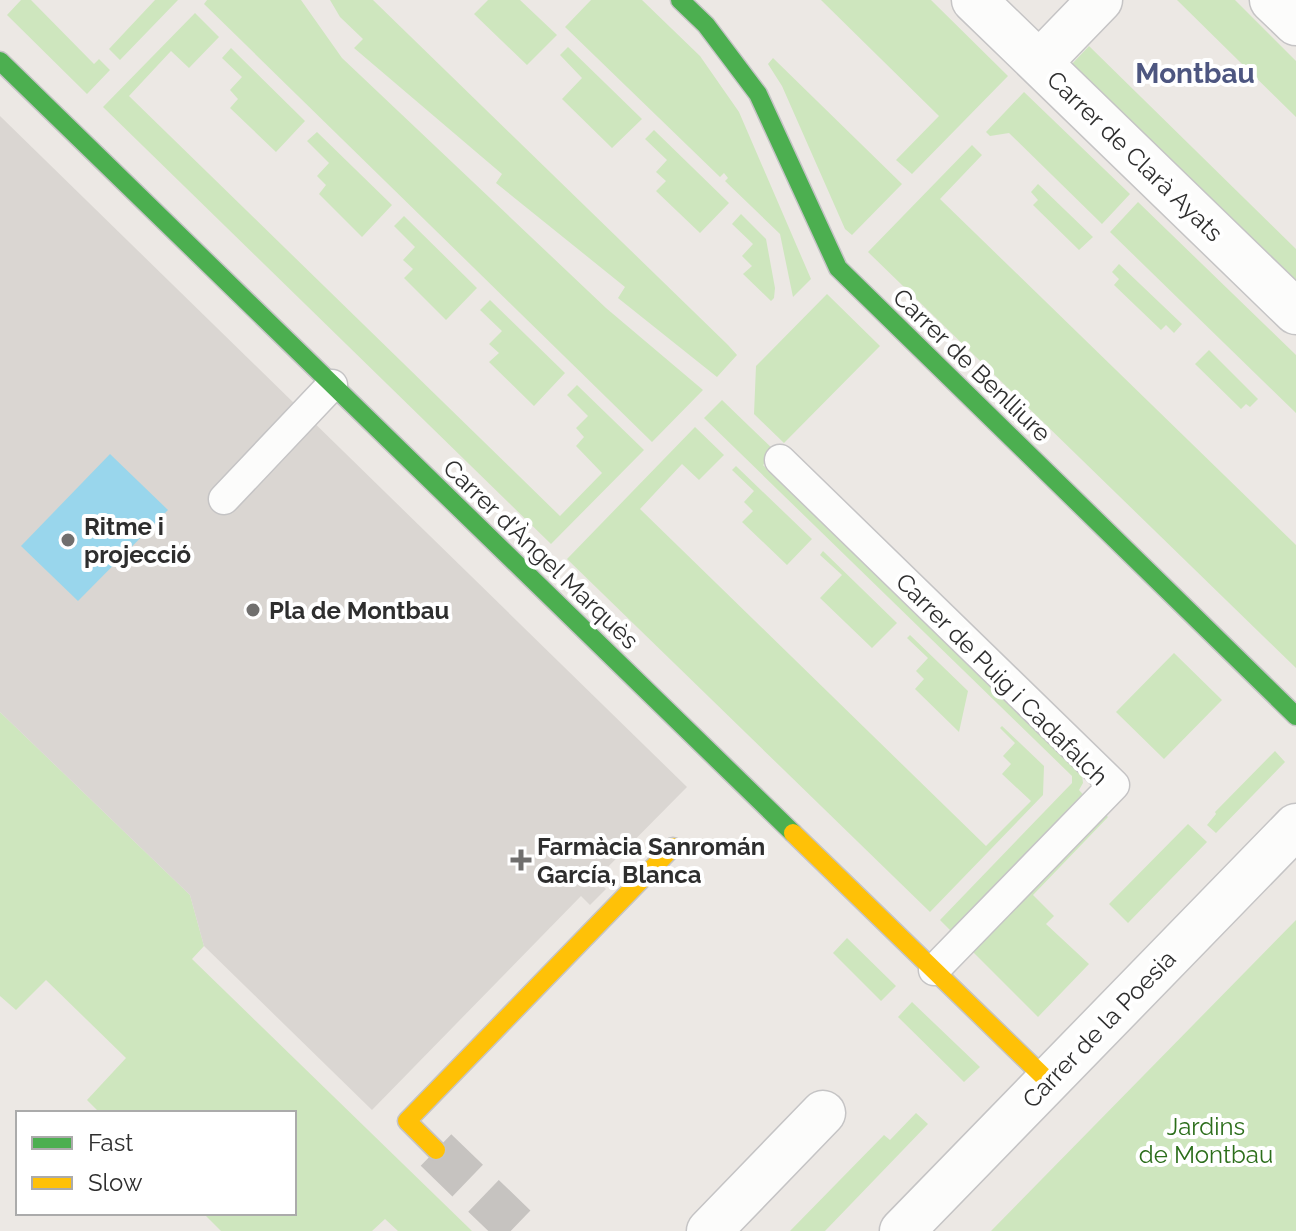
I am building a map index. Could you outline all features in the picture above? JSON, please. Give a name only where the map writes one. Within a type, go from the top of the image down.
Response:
[{"type":"street","name":"Carrer de Benlliure","points":[[680,0],[706,25],[758,94],[838,268],[1296,716]]},
{"type":"street","name":"Carrer de Clarà Ayats","points":[[974,0],[1296,312]]},
{"type":"street","points":[[1039,63],[1100,0]]},
{"type":"street","points":[[1272,0],[1296,23]]},
{"type":"street","name":"Carrer d'Àngel Marquès","points":[[0,61],[1048,1081]]},
{"type":"street","name":"Carrer de la Poesia","points":[[902,1231],[1296,826]]},
{"type":"street","points":[[436,1150],[407,1121],[673,847]]},
{"type":"street","points":[[710,1230],[823,1113]]},
{"type":"lane","points":[[224,499],[332,385]]},
{"type":"lane","name":"Carrer de Puig i Cadafalch","points":[[780,460],[1114,785],[934,970]]},
{"type":"green space","points":[[21,0],[31,0],[94,64],[99,59],[110,70],[87,94],[7,15]]},
{"type":"green space","points":[[155,0],[178,0],[120,60],[109,49]]},
{"type":"green space","points":[[207,0],[301,0],[342,58],[606,308],[703,390],[652,442],[204,4]]},
{"type":"green space","points":[[330,0],[373,0],[728,345],[737,355],[717,377],[618,298],[625,287],[496,183],[502,174],[354,48],[363,39],[340,17]]},
{"type":"green space","points":[[488,0],[520,0],[557,35],[527,65],[474,14]]},
{"type":"green space","points":[[591,0],[642,0],[700,56],[739,112],[811,279],[793,297],[780,234],[725,181],[728,178],[724,173],[720,177],[565,27]]},
{"type":"green space","points":[[821,0],[931,0],[1008,76],[912,174],[896,160],[939,116]]},
{"type":"green space","points":[[1177,0],[1235,0],[1296,61],[1296,117]]},
{"type":"green space","points":[[195,13],[219,37],[189,68],[171,51],[129,96],[560,516],[602,473],[576,446],[584,437],[576,428],[588,416],[567,395],[577,385],[644,450],[551,544],[103,107]]},
{"type":"green space","points":[[1089,46],[1296,249],[1296,286],[1071,65]]},
{"type":"green space","points":[[568,47],[642,119],[612,148],[562,99],[582,78],[560,55]]},
{"type":"green space","points":[[231,48],[305,121],[276,152],[230,108],[238,99],[230,90],[242,77],[222,58]]},
{"type":"green space","points":[[773,58],[902,184],[852,235],[845,229],[782,86],[768,64]]},
{"type":"green space","points":[[1024,92],[1130,194],[1102,224],[1009,133],[990,136],[986,132]]},
{"type":"green space","points":[[654,130],[729,203],[700,233],[656,191],[666,181],[656,172],[667,160],[645,139]]},
{"type":"green space","points":[[317,132],[392,205],[362,237],[319,194],[326,185],[317,176],[329,163],[307,141]]},
{"type":"green space","points":[[972,145],[982,155],[940,199],[1296,545],[1296,668],[868,252]]},
{"type":"green space","points":[[1038,184],[1093,237],[1079,250],[1033,205],[1038,200],[1031,192]]},
{"type":"green space","points":[[1138,202],[1296,355],[1296,413],[1110,232]]},
{"type":"green space","points":[[741,214],[766,239],[775,288],[771,301],[743,274],[752,266],[742,256],[753,244],[732,224]]},
{"type":"green space","points":[[404,216],[477,288],[446,320],[404,278],[413,269],[403,260],[415,247],[394,226]]},
{"type":"green space","points":[[1119,264],[1182,324],[1174,333],[1166,325],[1161,330],[1114,285],[1119,279],[1112,272]]},
{"type":"green space","points":[[827,294],[880,346],[784,443],[754,414],[756,366]]},
{"type":"green space","points":[[490,300],[565,373],[534,406],[489,362],[499,353],[489,344],[502,331],[480,310]]},
{"type":"green space","points":[[1209,350],[1258,399],[1250,407],[1246,404],[1241,409],[1195,364]]},
{"type":"green space","points":[[722,400],[776,452],[763,465],[1082,775],[1083,783],[1079,790],[1087,799],[955,935],[940,920],[1072,783],[1072,776],[704,418]]},
{"type":"green space","points":[[695,427],[724,455],[699,480],[682,464],[640,509],[986,846],[1031,801],[1002,774],[1011,764],[1003,756],[1015,743],[1000,728],[1002,726],[1044,766],[1043,795],[930,912],[567,559]]},
{"type":"green space","points":[[736,466],[812,539],[787,565],[742,522],[753,511],[744,502],[754,491],[732,470]]},
{"type":"green space","points":[[823,551],[897,623],[872,648],[820,598],[842,575],[820,555]]},
{"type":"green space","points":[[910,635],[968,691],[959,732],[915,689],[924,679],[916,671],[928,658],[907,638]]},
{"type":"green space","points":[[1174,653],[1222,700],[1164,759],[1116,712]]},
{"type":"green space","points":[[0,712],[190,895],[204,946],[192,959],[472,1231],[398,1231],[385,1219],[372,1231],[221,1231],[205,1215],[296,1215],[296,1111],[98,1111],[87,1100],[126,1058],[46,980],[16,1010],[0,996]]},
{"type":"green space","points":[[1275,751],[1285,762],[1216,833],[1207,825],[1215,812]]},
{"type":"green space","points":[[1104,813],[1108,817],[1033,895],[1054,916],[1046,924],[1089,964],[1038,1017],[971,950]]},
{"type":"green space","points":[[1188,824],[1207,842],[1128,923],[1109,904]]},
{"type":"green space","name":"Jardins de Montbau","points":[[1296,920],[1296,1231],[991,1231]]},
{"type":"green space","points":[[847,938],[896,986],[881,1001],[833,953]]},
{"type":"green space","points":[[912,1002],[980,1067],[964,1082],[898,1017]]},
{"type":"green space","points":[[916,1113],[928,1124],[825,1231],[790,1231],[884,1135],[890,1140]]},
{"type":"shaded area","name":"Pla de Montbau","points":[[0,116],[687,787],[596,879],[606,889],[590,905],[581,896],[372,1110],[204,946],[190,895],[0,712]]},
{"type":"water","points":[[110,454],[168,510],[78,601],[21,546]]},
{"type":"tunnel","points":[[436,1150],[520,1231]]},
{"type":"traffic: fast","points":[[680,0],[706,25],[758,94],[838,268],[1296,716]]},
{"type":"traffic: fast","points":[[0,61],[793,833]]},
{"type":"traffic: slow","points":[[793,833],[1048,1081]]},
{"type":"traffic: slow","points":[[436,1150],[407,1121],[673,847]]},
{"type":"place","name":"Ritme i projecció","points":[[68,540]]},
{"type":"place","name":"Pla de Montbau","points":[[253,610]]},
{"type":"place","name":"Farmàcia Sanromán García, Blanca","points":[[521,860]]},
{"type":"district","name":"Montbau","points":[[1195,73]]}]
